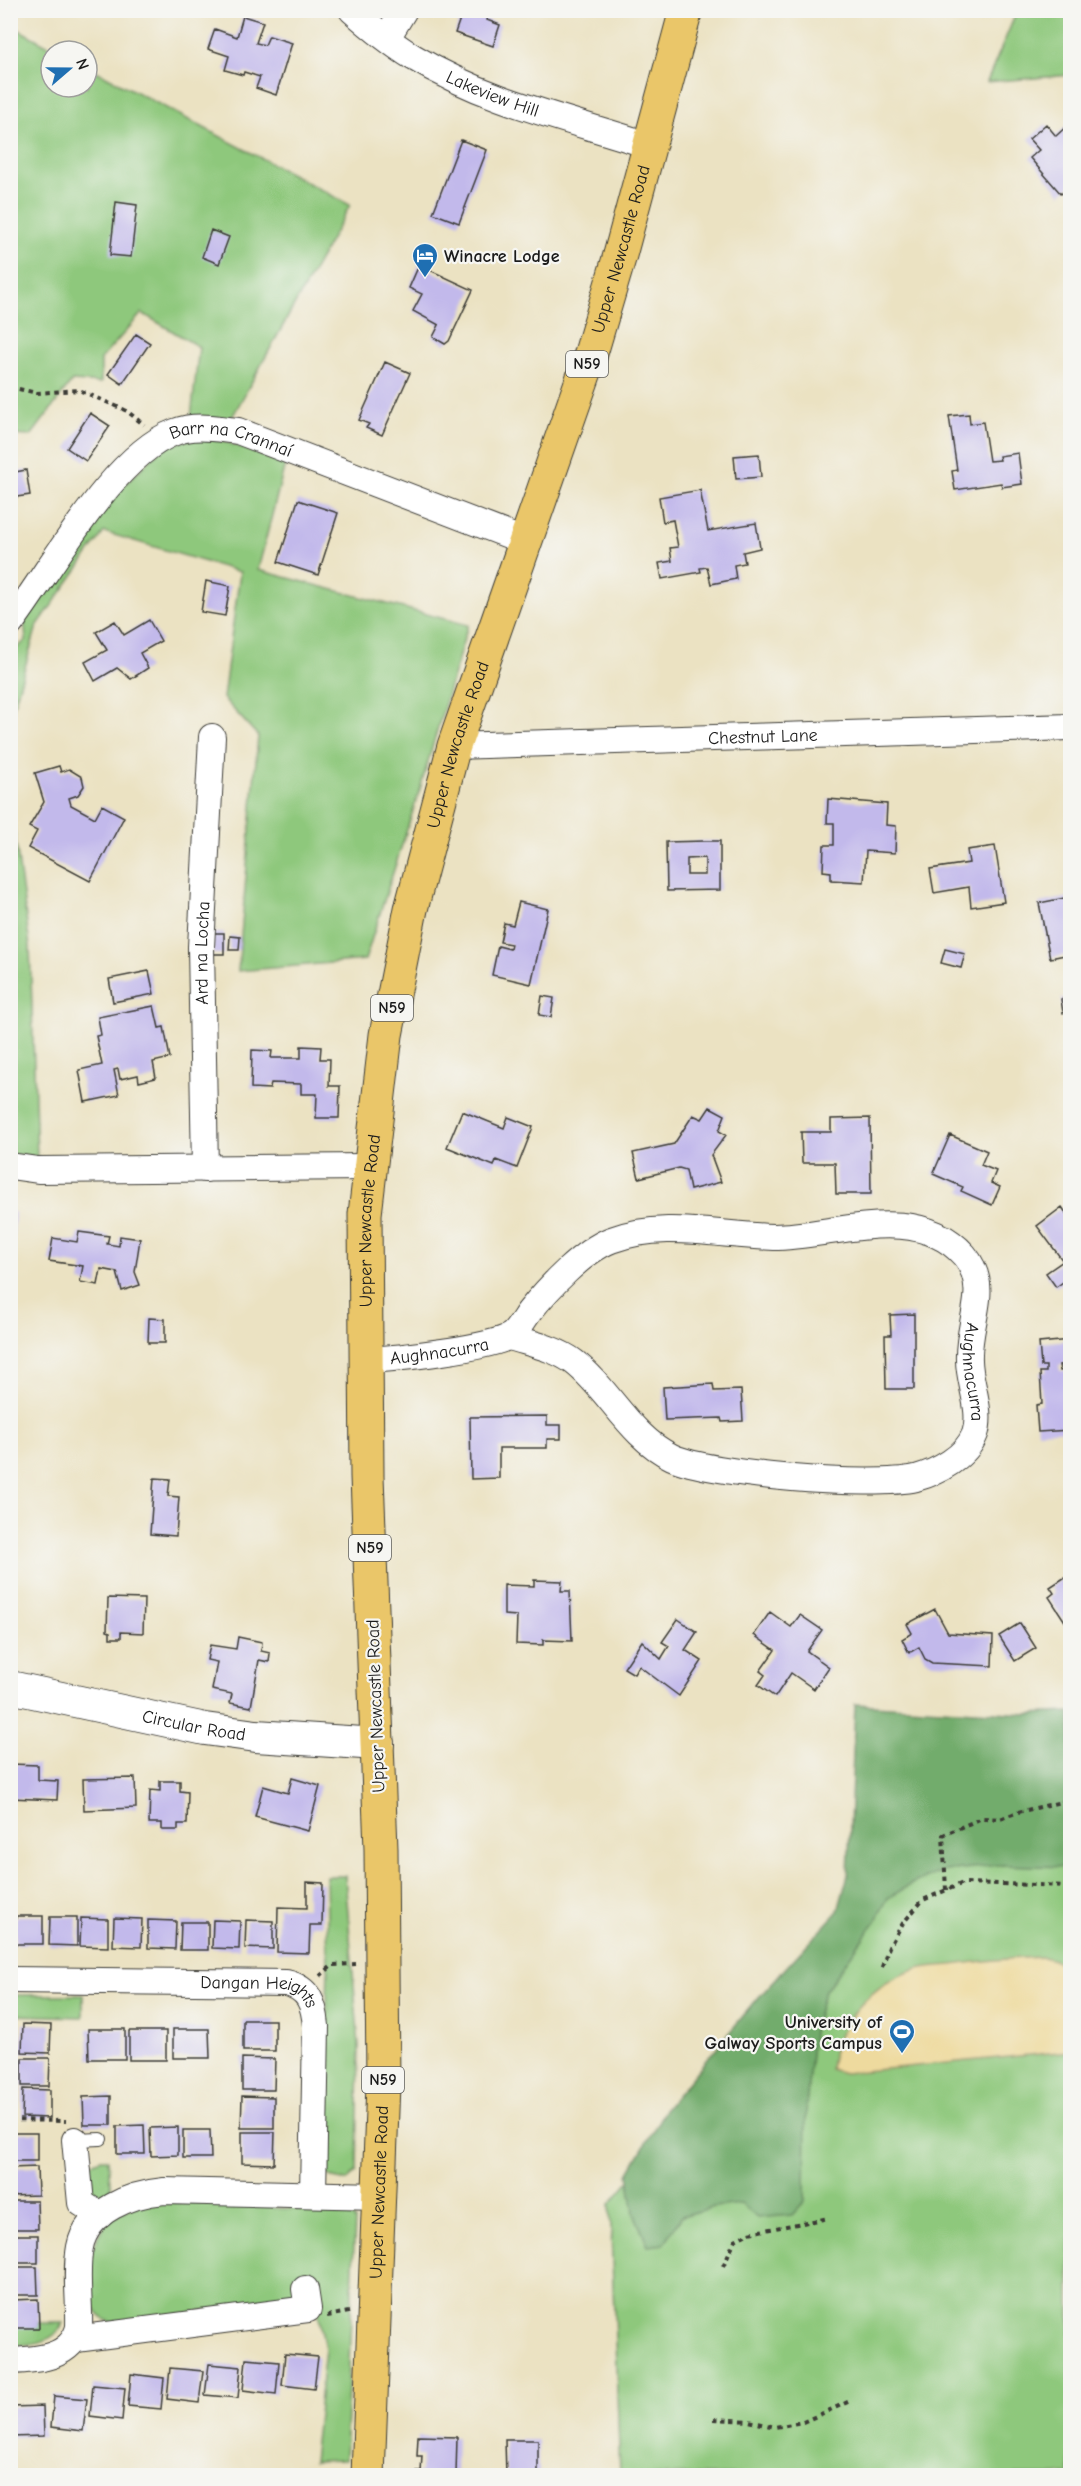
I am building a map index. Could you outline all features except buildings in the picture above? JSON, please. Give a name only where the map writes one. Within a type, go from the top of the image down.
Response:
[{"type":"main road","name":"Upper Newcastle Road","points":[[368,2475],[383,2084],[378,1744],[366,1360],[365,1214],[386,1035],[411,909],[454,746],[589,360],[620,255],[648,144],[686,10]]},
{"type":"street","name":"Lakeview Hill","points":[[351,10],[413,57],[485,93],[551,117],[648,144]]},
{"type":"street","points":[[387,38],[404,10]]},
{"type":"street","name":"Barr na Crannaí","points":[[10,624],[75,530],[113,482],[153,443],[176,432],[196,427],[238,431],[524,541]]},
{"type":"street","name":"Chestnut Lane","points":[[454,746],[1071,727]]},
{"type":"street","name":"Ard na Locha","points":[[205,1168],[201,947],[212,737]]},
{"type":"street","points":[[10,1166],[38,1170],[370,1167]]},
{"type":"street","name":"Aughnacurra","points":[[366,1360],[460,1349],[510,1337],[550,1349],[574,1362],[634,1427],[669,1456],[700,1467],[810,1479],[911,1479],[939,1469],[957,1456],[972,1440],[977,1426],[969,1361],[977,1302],[976,1277],[967,1259],[951,1243],[911,1227],[880,1225],[773,1237],[664,1228],[623,1236],[590,1251],[547,1292],[510,1337]]},
{"type":"street","name":"Circular Road","points":[[10,1688],[205,1729],[256,1736],[378,1744]]},
{"type":"street","name":"Dangan Heights","points":[[10,1980],[286,1983],[303,1990],[313,2004],[316,2026],[313,2194]]},
{"type":"street","points":[[75,2140],[81,2203],[100,2215]]},
{"type":"street","points":[[10,2361],[49,2356],[67,2348],[76,2339],[79,2327],[80,2245],[100,2215],[123,2200],[147,2192],[380,2196]]},
{"type":"street","points":[[76,2339],[306,2299]]},
{"type":"lane","points":[[75,2140],[101,2139]]},
{"type":"path","points":[[10,387],[37,393],[79,390],[127,411],[153,432],[153,443]]},
{"type":"path","points":[[946,1890],[943,1835],[981,1818],[1000,1819],[1018,1812],[1071,1800]]},
{"type":"path","points":[[882,1967],[889,1947],[903,1923],[923,1900],[946,1890],[963,1883],[1071,1886]]},
{"type":"path","points":[[303,1990],[333,1965],[381,1964]]},
{"type":"path","points":[[10,2120],[65,2119],[75,2140]]},
{"type":"path","points":[[723,2266],[735,2240],[749,2234],[829,2218]]},
{"type":"path","points":[[306,2299],[324,2316],[374,2308]]},
{"type":"path","points":[[714,2419],[749,2421],[775,2427],[803,2422],[850,2402]]},
{"type":"green space","points":[[1017,11],[1070,11],[1070,75],[987,82]]},
{"type":"green space","points":[[10,25],[39,41],[39,99],[99,99],[99,72],[350,205],[230,421],[191,417],[199,347],[142,313],[101,359],[101,383],[72,381],[31,436],[11,435]]},
{"type":"green space","points":[[198,437],[224,441],[285,464],[258,570],[468,625],[420,789],[365,960],[238,971],[258,736],[223,698],[240,572],[104,532],[37,626],[11,715],[11,653],[26,640],[24,619],[106,503],[163,447]]},
{"type":"green space","points":[[10,800],[30,946],[37,1157],[11,1154]]},
{"type":"green space","points":[[855,1704],[1028,1714],[1070,1712],[1070,1867],[998,1865],[945,1871],[915,1882],[888,1898],[875,1922],[824,1992],[813,2032],[806,2108],[805,2201],[792,2215],[757,2218],[741,2204],[714,2207],[682,2216],[664,2244],[648,2246],[634,2213],[628,2174],[666,2108],[759,1997],[838,1911],[848,1875]]},
{"type":"green space","name":"University of Galway Sports Campus","points":[[1070,1724],[1070,2475],[620,2475],[610,2204],[855,1905]]},
{"type":"green space","points":[[326,1876],[345,1876],[359,2046],[357,2171],[347,2181],[333,2178],[325,2173],[323,2165],[328,1966]]},
{"type":"green space","points":[[11,1995],[83,1995],[83,2017],[11,2015]]},
{"type":"green space","points":[[108,2159],[111,2194],[103,2199],[93,2200],[89,2164]]},
{"type":"green space","points":[[140,2202],[273,2202],[273,2208],[349,2212],[355,2220],[345,2460],[313,2461],[325,2349],[313,2285],[300,2298],[114,2323],[102,2317],[93,2307],[87,2280],[92,2249],[105,2225],[112,2218]]},
{"type":"green space","points":[[10,2323],[64,2323],[48,2339],[11,2346]]},
{"type":"sand","points":[[1043,1957],[1060,1963],[1068,1974],[1072,2008],[1070,2051],[844,2073],[830,2069],[839,2036],[848,2021],[871,1995],[899,1976],[928,1967]]},
{"type":"place","name":"Winacre Lodge","points":[[425,279]]},
{"type":"place","name":"University of Galway Sports Campus","points":[[902,2055]]}]
